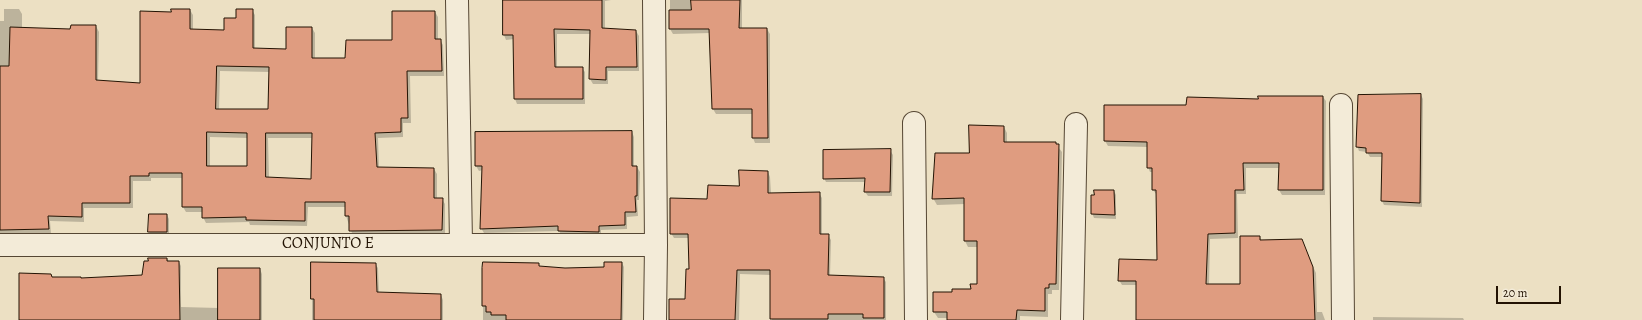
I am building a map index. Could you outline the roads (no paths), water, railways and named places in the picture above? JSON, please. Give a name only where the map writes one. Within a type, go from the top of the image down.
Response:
[{"type":"street","points":[[457,0],[461,243]]},
{"type":"street","points":[[654,0],[656,245],[655,320]]},
{"type":"street","points":[[1341,105],[1343,320]]},
{"type":"street","points":[[914,123],[916,320]]},
{"type":"street","points":[[1072,320],[1076,124]]},
{"type":"street","name":"CONJUNTO E","points":[[0,245],[461,243],[656,245]]}]
